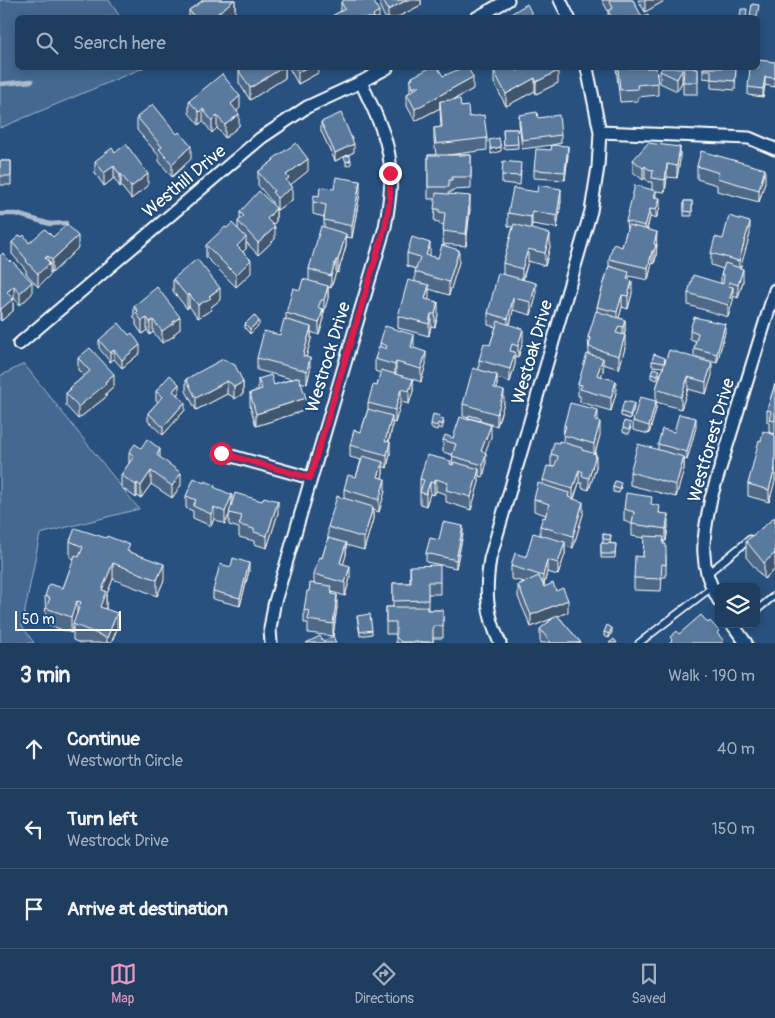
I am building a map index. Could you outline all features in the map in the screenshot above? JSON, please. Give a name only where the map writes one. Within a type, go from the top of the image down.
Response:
[{"type":"street","points":[[481,15],[508,0]]},
{"type":"street","points":[[560,0],[568,15]]},
{"type":"street","name":"Westhill Drive","points":[[19,344],[261,138],[307,107],[382,70]]},
{"type":"street","name":"Westoak Drive","points":[[500,643],[492,627],[487,604],[487,580],[490,559],[591,211],[598,167],[600,132],[587,70]]},
{"type":"street","name":"Westrock Drive","points":[[271,643],[270,629],[274,604],[385,227],[390,199],[388,147],[360,82]]},
{"type":"street","points":[[600,132],[749,138],[775,149]]},
{"type":"street","name":"Westforest Drive","points":[[715,594],[706,575],[702,547],[711,498],[775,291]]},
{"type":"street","points":[[221,453],[310,478]]},
{"type":"street","points":[[737,628],[746,643]]},
{"type":"lane","points":[[706,575],[752,538]]},
{"type":"lane","points":[[639,643],[711,588]]},
{"type":"lane","points":[[760,608],[775,595]]},
{"type":"shaded area","points":[[0,0],[109,0],[119,15],[15,15],[15,70],[138,70],[0,128]]},
{"type":"shaded area","points":[[24,364],[139,509],[40,534],[22,626],[34,643],[0,643],[0,376]]},
{"type":"building","points":[[204,0],[234,0],[216,15],[193,15],[189,10]]},
{"type":"building","points":[[344,0],[373,0],[379,11],[373,15],[334,15],[345,9],[341,2]]},
{"type":"building","points":[[383,0],[407,0],[388,10]]},
{"type":"building","points":[[609,0],[633,0],[641,15],[610,15],[608,11],[613,8]]},
{"type":"building","points":[[527,4],[532,15],[509,15]]},
{"type":"building","points":[[752,4],[759,5],[757,15],[750,15]]},
{"type":"building","points":[[741,9],[747,9],[746,15],[740,15]]},
{"type":"building","points":[[760,60],[775,62],[775,78],[765,77],[763,89],[748,87],[750,70],[760,70]]},
{"type":"building","points":[[240,70],[279,70],[250,88],[239,71]]},
{"type":"building","points":[[426,70],[439,70],[443,76],[457,70],[469,70],[473,77],[415,109],[407,94],[420,86],[413,88],[410,80],[413,79],[412,77]]},
{"type":"building","points":[[618,70],[656,70],[658,83],[637,85],[638,89],[620,90]]},
{"type":"building","points":[[661,70],[682,70],[677,79]]},
{"type":"building","points":[[682,70],[698,70],[698,82],[683,82],[684,71]]},
{"type":"building","points":[[711,70],[736,70],[735,81],[711,79]]},
{"type":"building","points":[[494,71],[558,71],[536,82],[535,78],[506,94]]},
{"type":"building","points":[[222,74],[240,96],[231,104],[239,114],[225,125],[217,116],[212,121],[203,109],[199,112],[189,101]]},
{"type":"building","points":[[460,99],[461,107],[468,106],[469,117],[484,115],[487,138],[436,144],[434,128],[442,127],[440,101]]},
{"type":"building","points":[[153,104],[177,134],[179,132],[191,146],[172,164],[159,149],[162,147],[137,117]]},
{"type":"building","points":[[537,112],[538,118],[559,115],[561,135],[522,140],[519,115]]},
{"type":"building","points":[[341,113],[354,144],[335,153],[321,122]]},
{"type":"building","points":[[503,129],[517,129],[518,144],[504,145]]},
{"type":"building","points":[[499,138],[501,147],[491,149],[489,140]]},
{"type":"building","points":[[296,143],[308,159],[286,175],[289,178],[286,180],[292,188],[277,198],[272,192],[274,191],[258,172]]},
{"type":"building","points":[[648,143],[680,147],[677,166],[667,164],[665,180],[652,178],[653,170],[645,166],[643,168],[633,160]]},
{"type":"building","points":[[126,144],[148,174],[131,187],[114,166],[104,173],[95,161],[112,148],[115,153]]},
{"type":"building","points":[[552,145],[568,146],[565,172],[534,170],[536,149],[551,150]]},
{"type":"building","points":[[701,151],[765,169],[759,190],[717,178],[719,173],[697,166]]},
{"type":"building","points":[[349,155],[351,160],[346,162],[344,157]]},
{"type":"building","points":[[428,155],[471,155],[471,177],[452,177],[452,180],[449,180],[449,187],[428,187]]},
{"type":"building","points":[[0,161],[11,161],[11,176],[0,176]]},
{"type":"building","points":[[503,161],[521,163],[520,176],[502,175]]},
{"type":"building","points":[[336,177],[360,181],[352,226],[324,220],[326,205],[313,202],[314,195],[319,196],[320,187],[334,189]]},
{"type":"building","points":[[538,185],[561,189],[557,216],[532,211],[531,217],[508,213],[513,188],[537,192]]},
{"type":"building","points":[[635,185],[656,191],[654,197],[660,198],[656,210],[650,209],[645,226],[626,221]]},
{"type":"building","points":[[259,191],[276,208],[267,219],[275,227],[258,243],[238,221],[244,216],[240,212]]},
{"type":"building","points":[[436,193],[470,196],[466,234],[443,231],[445,213],[439,212],[439,209],[434,209]]},
{"type":"building","points":[[684,201],[692,201],[692,212],[684,211]]},
{"type":"building","points":[[729,216],[750,222],[739,261],[711,253],[715,237],[723,239]]},
{"type":"building","points":[[232,223],[246,237],[237,246],[251,260],[236,275],[206,245]]},
{"type":"building","points":[[67,224],[78,236],[52,260],[48,256],[45,258],[50,263],[38,274],[12,242],[20,235],[22,237],[24,235],[29,243],[45,229],[53,237]]},
{"type":"building","points":[[514,224],[550,234],[545,253],[528,249],[522,269],[503,263]]},
{"type":"building","points":[[628,225],[657,232],[654,244],[656,245],[654,251],[652,251],[648,268],[609,259],[613,244],[622,247]]},
{"type":"building","points":[[321,226],[346,234],[331,276],[309,269]]},
{"type":"building","points":[[412,237],[430,243],[426,255],[438,258],[442,245],[459,250],[449,282],[415,272],[420,257],[407,253]]},
{"type":"building","points":[[3,253],[32,282],[20,293],[14,286],[7,292],[13,299],[1,309],[0,256]]},
{"type":"building","points":[[197,259],[220,288],[209,296],[211,298],[198,305],[189,294],[187,296],[173,279]]},
{"type":"building","points":[[725,263],[743,269],[738,285],[729,282],[728,286],[733,287],[728,305],[688,293],[693,275],[723,284],[724,275],[721,275]]},
{"type":"building","points":[[609,266],[629,272],[627,279],[632,281],[628,296],[622,295],[617,312],[597,307]]},
{"type":"building","points":[[498,273],[536,283],[531,302],[513,298],[508,319],[488,313]]},
{"type":"building","points":[[303,279],[328,286],[324,300],[321,300],[318,308],[323,309],[319,323],[286,313],[293,288],[300,290]]},
{"type":"building","points":[[408,280],[429,285],[425,299],[438,302],[435,314],[431,314],[429,324],[398,316]]},
{"type":"building","points":[[157,287],[180,317],[162,331],[153,320],[150,322],[147,318],[142,321],[136,313],[138,311],[134,306]]},
{"type":"building","points":[[596,311],[625,320],[623,327],[619,326],[616,333],[625,335],[619,356],[589,347],[591,338],[588,337]]},
{"type":"building","points":[[254,315],[259,321],[250,329],[245,324]]},
{"type":"building","points":[[694,317],[725,324],[717,354],[694,348],[698,333],[690,330]]},
{"type":"building","points":[[284,319],[311,327],[303,356],[310,358],[307,371],[257,358],[264,331],[280,335]]},
{"type":"building","points":[[498,321],[523,329],[518,346],[512,344],[510,351],[515,352],[510,369],[479,360],[484,343],[490,345]]},
{"type":"building","points":[[119,323],[129,335],[132,333],[140,345],[122,360],[114,350],[110,353],[99,340]]},
{"type":"building","points":[[385,326],[414,335],[411,347],[426,352],[421,369],[396,362],[395,365],[375,359],[379,346],[386,349],[387,346],[380,343]]},
{"type":"building","points":[[90,348],[114,374],[105,382],[106,384],[78,407],[66,393],[90,371],[78,358]]},
{"type":"building","points":[[669,350],[712,363],[706,382],[688,377],[681,397],[656,389]]},
{"type":"building","points":[[587,354],[603,358],[597,375],[616,381],[611,398],[580,389],[582,385],[578,384]]},
{"type":"building","points":[[654,354],[665,358],[664,363],[652,361]]},
{"type":"building","points":[[223,359],[235,365],[243,382],[234,387],[227,381],[196,398],[186,379]]},
{"type":"building","points":[[473,368],[497,375],[494,388],[504,391],[497,414],[463,404]]},
{"type":"building","points":[[653,368],[660,370],[657,376],[651,374]]},
{"type":"building","points":[[381,370],[413,379],[409,391],[401,389],[395,410],[368,403],[373,385],[377,386]]},
{"type":"building","points":[[170,375],[179,384],[173,391],[185,402],[163,427],[148,413],[162,397],[156,391]]},
{"type":"building","points":[[271,375],[274,385],[299,377],[306,398],[256,414],[250,393],[262,389],[258,379]]},
{"type":"building","points":[[775,384],[775,421],[769,420],[771,411],[767,410]]},
{"type":"building","points":[[640,397],[656,401],[649,426],[633,421]]},
{"type":"building","points":[[624,401],[634,403],[630,415],[621,412]]},
{"type":"building","points":[[570,403],[598,410],[595,421],[600,422],[594,444],[563,435]]},
{"type":"building","points":[[368,409],[392,416],[385,441],[390,442],[387,455],[350,445],[354,430],[361,432]]},
{"type":"building","points":[[433,414],[444,419],[442,425],[438,423],[437,426],[431,424]]},
{"type":"building","points":[[679,414],[696,418],[687,452],[658,444],[662,429],[674,432]]},
{"type":"building","points":[[469,415],[480,418],[480,421],[469,419],[468,418]]},
{"type":"building","points":[[460,417],[491,425],[481,451],[486,453],[483,465],[452,456],[456,444],[443,440],[445,435],[453,438]]},
{"type":"building","points":[[624,421],[631,423],[629,430],[623,428]]},
{"type":"building","points":[[763,431],[775,435],[775,468],[769,490],[748,484]]},
{"type":"building","points":[[147,439],[160,449],[157,455],[181,473],[172,486],[151,471],[141,486],[137,483],[136,485],[121,475],[134,456],[129,452],[135,444],[141,448]]},
{"type":"building","points":[[559,441],[596,454],[589,478],[582,476],[583,472],[579,470],[573,489],[543,480],[547,466],[554,467],[557,460],[558,456],[551,454],[554,442],[559,443]]},
{"type":"building","points":[[638,444],[684,457],[676,485],[630,472]]},
{"type":"building","points":[[427,455],[451,461],[450,464],[453,465],[454,462],[479,469],[471,497],[446,490],[448,483],[436,479],[434,483],[430,482],[426,494],[420,492],[424,480],[420,479]]},
{"type":"building","points":[[363,456],[383,462],[378,477],[385,479],[379,500],[344,489],[348,475],[356,477]]},
{"type":"building","points":[[194,478],[204,483],[205,481],[215,485],[214,487],[232,495],[225,512],[214,507],[211,514],[193,506],[196,500],[186,496]]},
{"type":"building","points":[[615,481],[621,483],[619,489],[613,487]]},
{"type":"building","points":[[538,483],[569,493],[568,497],[583,502],[573,536],[540,526],[543,517],[545,518],[549,504],[534,499]]},
{"type":"building","points":[[235,493],[262,501],[264,497],[278,501],[267,536],[254,532],[254,529],[239,525],[242,516],[229,513]]},
{"type":"building","points":[[626,493],[652,497],[651,504],[660,506],[659,513],[668,514],[666,529],[632,524],[634,512],[624,509]]},
{"type":"building","points":[[337,496],[373,507],[364,538],[328,527]]},
{"type":"building","points":[[775,517],[775,553],[764,563],[746,541]]},
{"type":"building","points":[[443,522],[463,526],[456,560],[426,553],[430,538],[439,540]]},
{"type":"building","points":[[75,528],[106,538],[107,536],[130,545],[127,551],[164,564],[157,580],[113,563],[102,590],[106,591],[100,607],[117,613],[107,638],[73,624],[81,602],[77,601],[71,617],[46,608],[50,598],[45,596],[49,584],[63,588],[75,555],[79,557],[83,547],[70,541]]},
{"type":"building","points":[[533,533],[565,542],[558,563],[547,560],[543,576],[511,566],[515,553],[526,557]]},
{"type":"building","points":[[603,534],[611,535],[610,540],[603,539]]},
{"type":"building","points":[[644,536],[664,537],[666,565],[662,564],[661,579],[634,578],[635,556],[643,557]]},
{"type":"building","points":[[328,538],[346,543],[340,563],[350,566],[345,583],[314,574],[319,557],[322,558]]},
{"type":"building","points":[[601,543],[616,544],[615,554],[601,554]]},
{"type":"building","points":[[233,558],[249,563],[240,598],[213,591],[220,564],[231,567]]},
{"type":"building","points":[[440,565],[440,582],[428,582],[428,600],[393,601],[393,583],[411,583],[410,566]]},
{"type":"building","points":[[539,576],[544,587],[553,583],[556,591],[563,588],[568,600],[531,615],[518,585]]},
{"type":"building","points":[[310,583],[331,586],[332,594],[337,595],[333,624],[308,620],[310,611],[304,610]]},
{"type":"building","points":[[386,607],[427,607],[427,610],[443,610],[443,626],[433,626],[433,642],[401,642],[396,637],[396,622],[386,622]]},
{"type":"building","points":[[370,614],[372,630],[360,632],[357,616]]},
{"type":"building","points":[[557,615],[581,643],[551,643],[540,629]]},
{"type":"building","points":[[701,615],[719,631],[717,633],[724,641],[721,643],[669,643],[672,640],[670,637],[677,631],[679,634]]},
{"type":"building","points":[[607,625],[612,628],[609,634],[604,632]]},
{"type":"building","points":[[320,636],[323,641],[333,636],[336,643],[306,643]]},
{"type":"building","points":[[614,639],[617,643],[609,643]]},
{"type":"waterway","points":[[0,84],[32,81]]},
{"type":"waterway","points":[[0,214],[16,214],[50,224],[66,223]]},
{"type":"route","points":[[221,453],[310,478],[385,227],[390,199],[390,173]]}]
